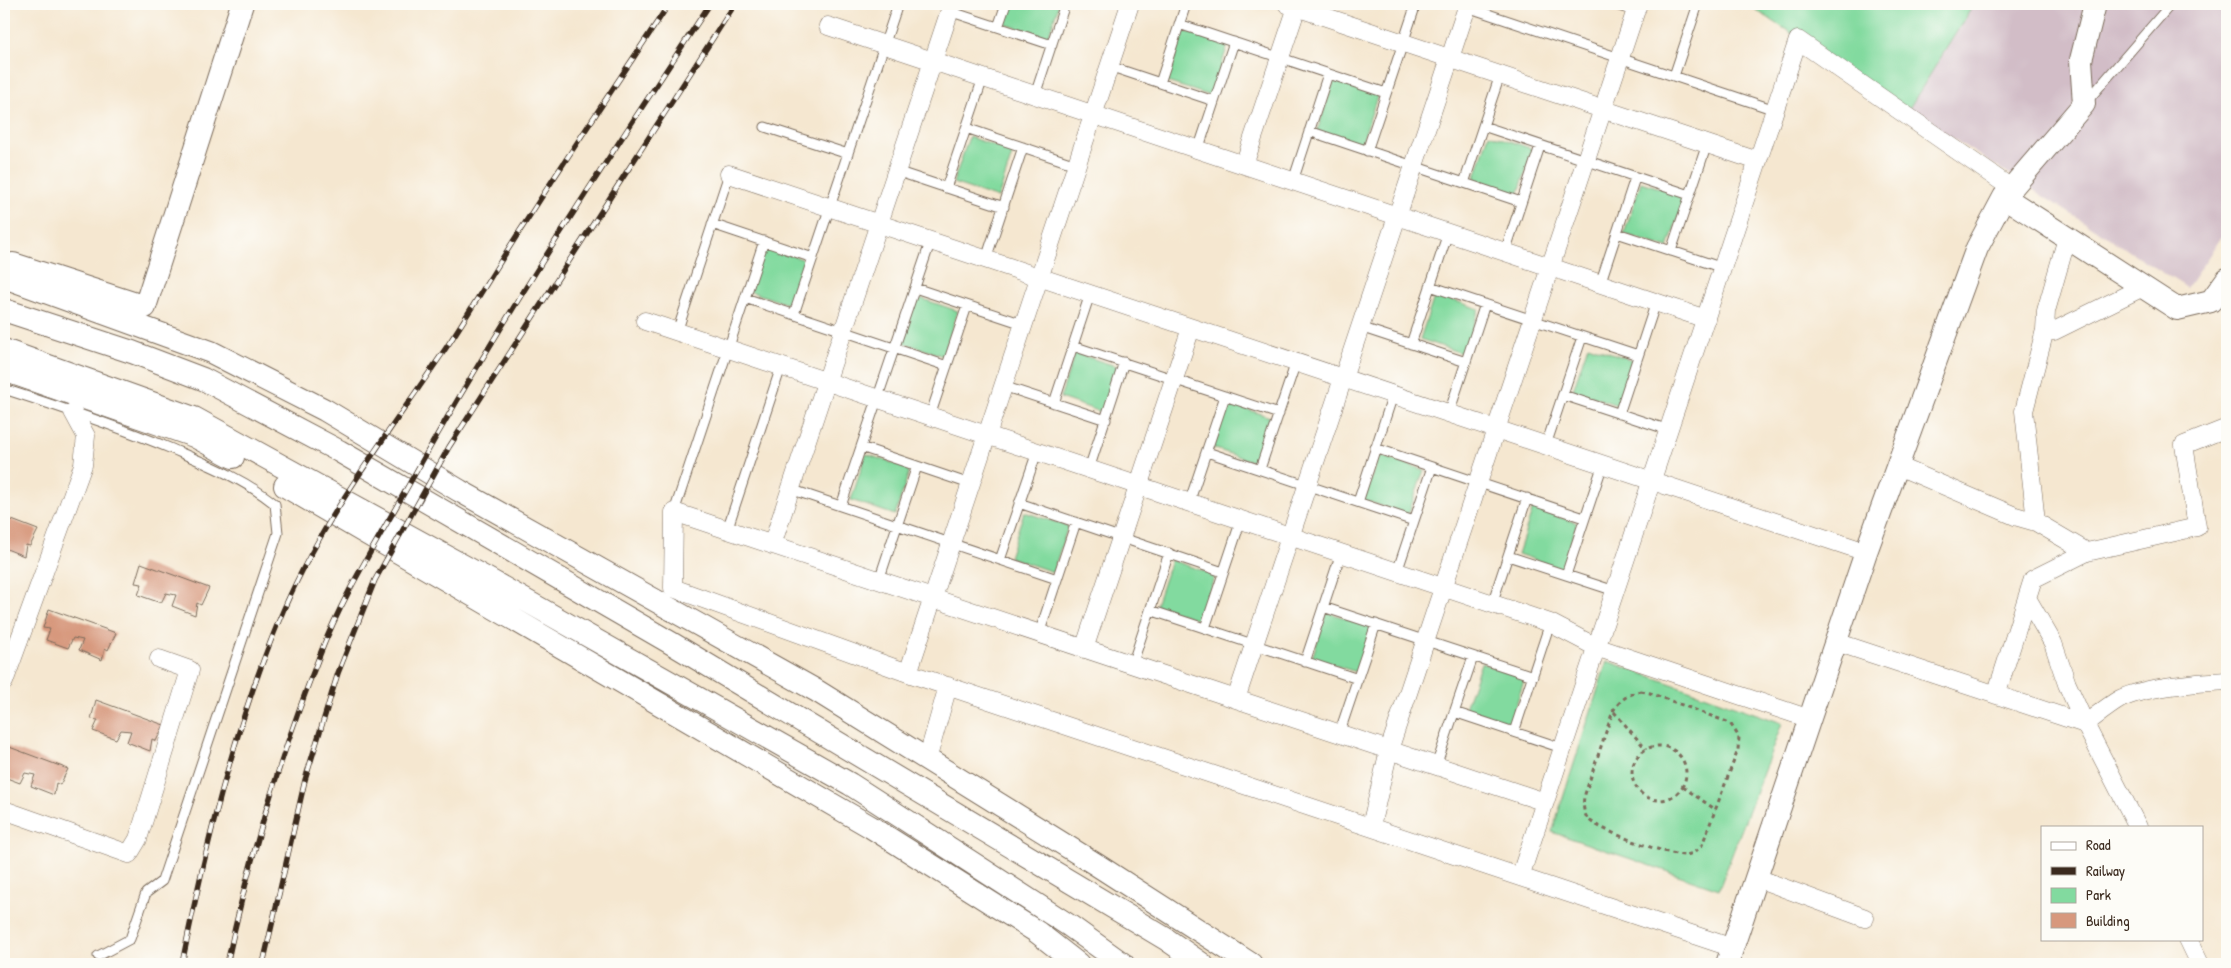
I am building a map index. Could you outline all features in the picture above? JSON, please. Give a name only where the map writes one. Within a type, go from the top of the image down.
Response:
[{"type":"street","points":[[4,261],[145,307],[242,4]]},
{"type":"street","points":[[908,673],[1130,4]]},
{"type":"street","points":[[1545,802],[674,512],[673,588],[908,673],[1520,877],[1730,956],[1866,552],[1977,248],[2008,193],[2084,104],[2081,60],[2095,4]]},
{"type":"street","points":[[1244,165],[1280,58],[1294,5],[1758,161]]},
{"type":"street","points":[[1236,699],[1467,5]]},
{"type":"street","points":[[772,545],[951,7]]},
{"type":"street","points":[[1371,826],[1389,750],[1636,7]]},
{"type":"street","points":[[828,26],[1706,319]]},
{"type":"street","points":[[1520,877],[1798,40],[2008,193],[2066,238],[2177,309],[2211,301],[2227,279]]},
{"type":"street","points":[[729,174],[1866,552]]},
{"type":"street","points":[[2036,522],[2024,412],[2045,330],[2046,311],[2066,238]]},
{"type":"street","points":[[4,277],[211,352],[325,410],[460,491],[818,691],[1097,865],[1251,964]]},
{"type":"street","points":[[2045,330],[2054,331],[2144,288]]},
{"type":"street","points":[[4,310],[132,352],[204,379],[338,451],[705,663],[1166,939],[1202,964]]},
{"type":"street","points":[[645,321],[1550,623],[1596,647],[1810,719]]},
{"type":"street","points":[[1084,649],[1191,328]]},
{"type":"street","points":[[4,350],[194,418],[456,562],[850,784],[1070,926],[1123,964]]},
{"type":"street","points":[[4,370],[194,436],[302,495],[871,827],[1037,932],[1078,964]]},
{"type":"street","points":[[4,682],[83,465],[86,436],[73,412]]},
{"type":"street","points":[[1996,695],[2033,580],[2087,552],[2197,527],[2184,445],[2227,428]]},
{"type":"street","points":[[1898,466],[2015,516],[2036,522],[2087,552]]},
{"type":"street","points":[[2027,598],[2053,644],[2067,684],[2085,724],[2137,826]]},
{"type":"street","points":[[1836,642],[2085,724]]},
{"type":"street","points":[[4,810],[129,854],[138,839],[190,670],[160,659]]},
{"type":"street","points":[[2085,724],[2121,699],[2158,689],[2204,682],[2227,681]]},
{"type":"street","points":[[927,760],[948,686]]},
{"type":"street","points":[[1756,878],[1865,918]]},
{"type":"street","points":[[2188,940],[2200,964]]},
{"type":"lane","points":[[794,314],[898,4]]},
{"type":"lane","points":[[998,27],[1006,4]]},
{"type":"lane","points":[[1035,95],[1065,4]]},
{"type":"lane","points":[[1160,83],[1186,4]]},
{"type":"lane","points":[[1367,151],[1416,4]]},
{"type":"lane","points":[[1613,4],[1636,7]]},
{"type":"lane","points":[[1674,76],[1698,4]]},
{"type":"lane","points":[[2084,104],[2171,4]]},
{"type":"lane","points":[[1467,5],[1775,110]]},
{"type":"lane","points":[[951,7],[998,27],[1052,45]]},
{"type":"lane","points":[[1179,24],[1386,93]]},
{"type":"lane","points":[[1198,150],[1234,42]]},
{"type":"lane","points":[[1109,66],[1214,101]]},
{"type":"lane","points":[[1293,181],[1328,74]]},
{"type":"lane","points":[[1464,183],[1500,75]]},
{"type":"lane","points":[[946,188],[983,78]]},
{"type":"lane","points":[[1483,126],[1690,196]]},
{"type":"lane","points":[[765,127],[848,154]]},
{"type":"lane","points":[[966,128],[1076,166]]},
{"type":"lane","points":[[1309,132],[1522,202]]},
{"type":"lane","points":[[1671,251],[1707,144]]},
{"type":"lane","points":[[1505,252],[1540,146]]},
{"type":"lane","points":[[986,259],[1024,148]]},
{"type":"lane","points":[[896,171],[1004,207]]},
{"type":"lane","points":[[677,332],[729,174]]},
{"type":"lane","points":[[1600,284],[1635,178]]},
{"type":"lane","points":[[712,224],[813,258]]},
{"type":"lane","points":[[1411,344],[1448,233]]},
{"type":"lane","points":[[1617,233],[1723,268]]},
{"type":"lane","points":[[841,506],[931,240]]},
{"type":"lane","points":[[674,512],[764,241]]},
{"type":"lane","points":[[1430,286],[1638,356]]},
{"type":"lane","points":[[915,288],[1023,324]]},
{"type":"lane","points":[[1054,403],[1090,294]]},
{"type":"lane","points":[[745,298],[948,366]]},
{"type":"lane","points":[[1618,414],[1656,302]]},
{"type":"lane","points":[[1449,413],[1485,304]]},
{"type":"lane","points":[[930,416],[968,306]]},
{"type":"lane","points":[[1360,327],[1466,362]]},
{"type":"lane","points":[[1546,446],[1582,337]]},
{"type":"lane","points":[[1073,346],[1278,414]]},
{"type":"lane","points":[[1089,469],[1124,362]]},
{"type":"lane","points":[[1260,470],[1296,362]]},
{"type":"lane","points":[[727,530],[781,367]]},
{"type":"lane","points":[[1002,386],[1106,420]]},
{"type":"lane","points":[[4,388],[117,427],[220,469],[254,488],[275,504],[278,533],[162,881],[146,893],[130,939],[98,956]]},
{"type":"lane","points":[[1358,502],[1393,395]]},
{"type":"lane","points":[[1563,395],[1669,430]]},
{"type":"lane","points":[[1189,503],[1225,396]]},
{"type":"lane","points":[[861,448],[970,484]]},
{"type":"lane","points":[[1375,448],[1584,518]]},
{"type":"lane","points":[[1000,560],[1036,452]]},
{"type":"lane","points":[[1206,452],[1414,521]]},
{"type":"lane","points":[[1566,575],[1602,464]]},
{"type":"lane","points":[[879,580],[917,466]]},
{"type":"lane","points":[[1397,572],[1432,466]]},
{"type":"lane","points":[[790,489],[1057,579]]},
{"type":"lane","points":[[1492,604],[1526,498]]},
{"type":"lane","points":[[1019,503],[1224,572]]},
{"type":"lane","points":[[1205,628],[1241,520]]},
{"type":"lane","points":[[1038,634],[1076,522]]},
{"type":"lane","points":[[1132,665],[1169,553]]},
{"type":"lane","points":[[1305,662],[1341,554]]},
{"type":"lane","points":[[1508,556],[1615,591]]},
{"type":"lane","points":[[1323,607],[1533,676]]},
{"type":"lane","points":[[1150,610],[1358,679]]},
{"type":"lane","points":[[1514,732],[1550,623]]},
{"type":"lane","points":[[1339,734],[1376,624]]},
{"type":"lane","points":[[1436,766],[1472,657]]},
{"type":"lane","points":[[1454,712],[1562,748]]},
{"type":"path","points":[[1640,691],[1659,696],[1730,723],[1739,737],[1738,750],[1702,845],[1698,850],[1689,855],[1675,854],[1609,831],[1588,818],[1583,805],[1584,797],[1613,711],[1629,694],[1640,691]]},
{"type":"path","points":[[1613,711],[1646,749]]},
{"type":"path","points":[[1654,746],[1663,746],[1679,753],[1687,769],[1683,787],[1669,798],[1660,800],[1643,794],[1636,788],[1632,770],[1639,754],[1646,749],[1654,746]]},
{"type":"path","points":[[1683,787],[1716,810]]},
{"type":"shaded area","points":[[1974,4],[2227,4],[2227,229],[2187,288],[1908,110]]},
{"type":"green space","points":[[1011,4],[1059,4],[1048,38],[1005,24]]},
{"type":"green space","points":[[1747,4],[1974,4],[1908,110]]},
{"type":"green space","points":[[1184,31],[1228,45],[1211,96],[1167,82]]},
{"type":"green space","points":[[1334,80],[1378,94],[1361,145],[1317,131]]},
{"type":"green space","points":[[1489,134],[1533,149],[1518,195],[1474,180]]},
{"type":"green space","points":[[969,137],[1013,152],[998,198],[953,183]]},
{"type":"green space","points":[[1641,182],[1685,196],[1668,248],[1624,234]]},
{"type":"green space","points":[[764,246],[808,261],[793,306],[749,291]]},
{"type":"green space","points":[[1435,294],[1479,309],[1464,354],[1420,339]]},
{"type":"green space","points":[[914,296],[958,311],[943,356],[899,341]]},
{"type":"green space","points":[[1588,345],[1632,360],[1617,405],[1573,390]]},
{"type":"green space","points":[[1075,353],[1119,367],[1104,413],[1060,398]]},
{"type":"green space","points":[[1228,403],[1273,418],[1257,463],[1213,448]]},
{"type":"green space","points":[[866,454],[910,469],[895,515],[851,500]]},
{"type":"green space","points":[[1379,455],[1424,470],[1408,515],[1364,500]]},
{"type":"green space","points":[[1533,508],[1577,523],[1562,569],[1518,554]]},
{"type":"green space","points":[[1024,512],[1068,526],[1053,572],[1009,557]]},
{"type":"green space","points":[[1171,560],[1215,575],[1200,620],[1156,605]]},
{"type":"green space","points":[[1327,612],[1372,627],[1356,672],[1312,658]]},
{"type":"green space","points":[[1607,661],[1782,723],[1719,889],[1552,832]]},
{"type":"green space","points":[[1481,663],[1525,678],[1510,723],[1465,708]]},
{"type":"building","points":[[4,517],[38,530],[30,546],[26,545],[24,556],[4,548]]},
{"type":"building","points":[[141,563],[209,588],[201,605],[197,603],[195,615],[172,606],[176,595],[166,593],[161,603],[138,595],[142,584],[135,583]]},
{"type":"building","points":[[49,609],[116,633],[108,650],[105,648],[102,660],[79,650],[83,640],[73,638],[68,648],[46,640],[50,629],[43,628]]},
{"type":"building","points":[[96,700],[164,725],[156,741],[152,739],[150,751],[127,742],[131,731],[121,730],[116,739],[93,731],[98,720],[91,719]]},
{"type":"building","points":[[4,745],[68,769],[60,785],[56,783],[54,795],[31,786],[35,775],[25,773],[20,783],[4,777]]},
{"type":"railway","points":[[182,964],[211,834],[247,706],[278,623],[313,550],[377,447],[446,348],[543,195],[669,4]]},
{"type":"railway","points":[[227,964],[255,847],[291,732],[319,657],[339,611],[375,544],[483,358],[595,180],[710,4]]},
{"type":"railway","points":[[263,964],[305,780],[338,673],[375,580],[449,447],[735,4]]}]
